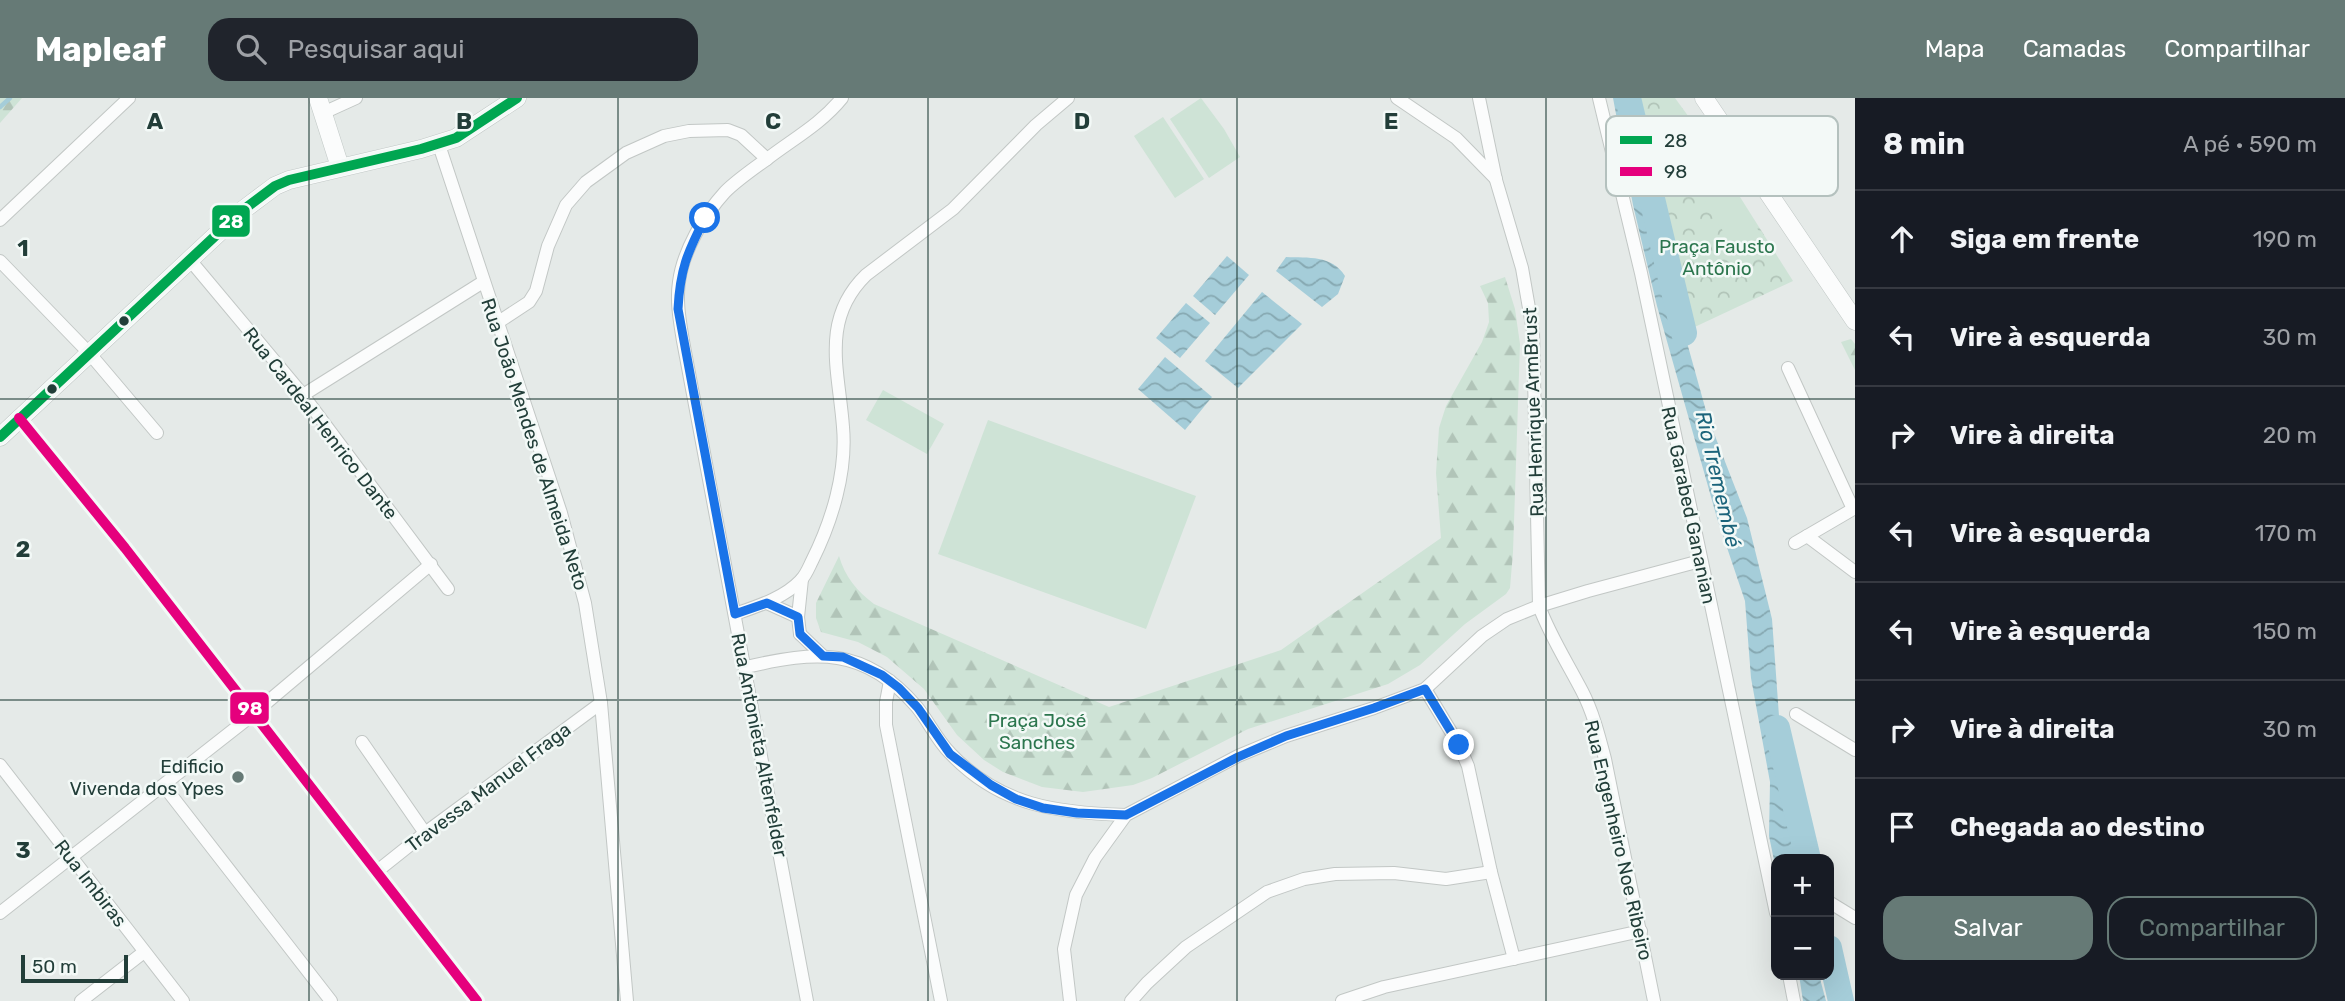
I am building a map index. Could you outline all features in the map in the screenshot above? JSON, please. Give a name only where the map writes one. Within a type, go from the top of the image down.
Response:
[{"type":"main road","points":[[0,436],[243,210],[275,186],[307,174],[439,145],[476,127],[517,98]]},
{"type":"main road","points":[[1704,98],[1716,116]]},
{"type":"main road","points":[[320,106],[340,167]]},
{"type":"main road","points":[[1770,196],[1855,321]]},
{"type":"street","points":[[0,220],[129,98]]},
{"type":"street","points":[[320,106],[356,98]]},
{"type":"street","name":"Rua Antonieta Altenfelder","points":[[807,1001],[683,341],[678,309],[679,281],[689,250],[705,218],[725,192],[809,130],[842,98]]},
{"type":"street","points":[[789,657],[800,634],[798,617],[802,579],[819,547],[831,515],[844,454],[834,354],[844,304],[866,275],[953,209],[1036,125],[1068,98]]},
{"type":"street","points":[[1396,98],[1455,138],[1496,180]]},
{"type":"street","name":"Rua Henrique ArmBrust","points":[[1479,98],[1496,180],[1522,268],[1533,331],[1539,606]]},
{"type":"street","name":"Rua Garabed Gananian","points":[[1599,98],[1606,127]]},
{"type":"street","points":[[497,323],[529,302],[536,291],[548,246],[566,205],[586,182],[626,153],[664,136],[690,131],[727,130],[741,135],[767,159]]},
{"type":"street","name":"Rua João Mendes de Almeida Neto","points":[[439,145],[574,558],[585,603],[601,703],[627,1001]]},
{"type":"street","name":"Rua Garabed Gananian","points":[[1623,196],[1771,890]]},
{"type":"street","name":"Rua Cardeal Henrico Dante","points":[[190,260],[303,395],[448,589]]},
{"type":"street","points":[[0,261],[90,354],[157,433]]},
{"type":"street","points":[[303,395],[483,282]]},
{"type":"street","points":[[1788,368],[1854,509],[1801,539],[1855,572]]},
{"type":"street","points":[[19,418],[254,713],[475,1000]]},
{"type":"street","points":[[1070,1001],[1064,949],[1076,895],[1095,858],[1126,815],[1238,757],[1286,736],[1425,689],[1482,636],[1507,619],[1539,606],[1700,561]]},
{"type":"street","points":[[0,913],[254,713],[430,564]]},
{"type":"street","points":[[735,614],[767,603],[802,579]]},
{"type":"street","points":[[767,603],[798,617]]},
{"type":"street","name":"Rua Engenheiro Noe Ribeiro","points":[[1539,606],[1547,628],[1582,691],[1596,724],[1654,1001]]},
{"type":"street","points":[[800,634],[823,656]]},
{"type":"street","points":[[746,667],[789,657],[843,657],[890,681],[918,708],[950,754],[1016,799],[1043,808],[1077,813],[1126,815]]},
{"type":"street","points":[[890,681],[886,725],[941,1001]]},
{"type":"street","points":[[1425,689],[1459,745],[1468,766],[1491,872],[1514,958]]},
{"type":"street","name":"Travessa Manuel Fraga","points":[[376,872],[601,703]]},
{"type":"street","points":[[1796,714],[1855,750]]},
{"type":"street","points":[[362,742],[425,833]]},
{"type":"street","name":"Rua Imbiras","points":[[0,765],[183,1001]]},
{"type":"street","points":[[164,786],[331,1001]]},
{"type":"street","points":[[1131,1001],[1186,947],[1268,892],[1304,879],[1335,874],[1394,873],[1446,879],[1491,872]]},
{"type":"street","points":[[1834,905],[1855,918]]},
{"type":"street","points":[[1342,1001],[1384,987],[1641,931]]},
{"type":"street","points":[[81,1001],[144,952]]},
{"type":"street","points":[[1791,980],[1794,1001]]},
{"type":"green space","points":[[0,98],[22,98],[0,123]]},
{"type":"green space","points":[[1201,98],[1240,157],[1209,178],[1170,119]]},
{"type":"green space","name":"Praça Fausto Antônio","points":[[1631,98],[1675,98],[1688,116],[1634,116]]},
{"type":"green space","points":[[1163,117],[1204,179],[1175,198],[1134,136]]},
{"type":"green space","name":"Praça Fausto Antônio","points":[[1648,196],[1739,196],[1793,281],[1684,332]]},
{"type":"green space","points":[[1715,196],[1736,196],[1771,250],[1746,265],[1704,203]]},
{"type":"green space","name":"Praça José Sanches","points":[[1505,277],[1515,309],[1520,344],[1510,588],[1420,665],[1388,684],[1248,729],[1133,785],[1083,792],[1042,787],[1003,772],[984,760],[957,735],[924,689],[887,657],[858,642],[821,632],[816,618],[816,603],[839,556],[852,583],[874,604],[1109,707],[1281,650],[1441,538],[1436,473],[1439,428],[1446,406],[1482,342],[1489,322],[1488,303],[1480,286]]},
{"type":"green space","points":[[1851,339],[1855,344],[1855,370],[1841,342]]},
{"type":"green space","points":[[883,390],[944,424],[927,454],[866,420]]},
{"type":"green space","points":[[988,420],[1196,496],[1146,629],[938,554]]},
{"type":"water","points":[[1613,98],[1631,98],[1634,116],[1616,116]]},
{"type":"water","points":[[1631,196],[1648,196],[1708,418],[1747,518],[1772,619],[1780,730],[1800,854],[1773,854],[1769,836],[1770,782],[1751,678],[1745,601],[1717,518],[1657,306]]},
{"type":"water","points":[[1227,256],[1249,275],[1215,315],[1193,296]]},
{"type":"water","points":[[1286,257],[1319,259],[1333,264],[1345,276],[1338,294],[1322,307],[1276,271]]},
{"type":"water","points":[[1262,292],[1302,324],[1238,388],[1205,361]]},
{"type":"water","points":[[1186,303],[1210,323],[1180,358],[1156,338]]},
{"type":"water","points":[[1165,357],[1212,397],[1185,430],[1138,389]]},
{"type":"water","points":[[1800,980],[1820,980],[1826,1001],[1803,1001]]},
{"type":"waterway","points":[[0,107],[10,98]]},
{"type":"waterway","name":"Rio Tremembé","points":[[1628,98],[1632,116]]},
{"type":"waterway","name":"Rio Tremembé","points":[[1651,196],[1684,333]]},
{"type":"waterway","name":"Rio Tremembé","points":[[1777,728],[1807,854]]},
{"type":"waterway","name":"Rio Tremembé","points":[[1834,970],[1841,1001]]},
{"type":"transit line","name":"28","points":[[0,437],[243,210],[275,186],[289,180],[421,149],[456,138],[517,98]]},
{"type":"transit line","name":"98","points":[[19,418],[125,548],[477,1001]]},
{"type":"place","name":"Edificio Vivenda dos Ypes","points":[[238,777]]},
{"type":"route","points":[[705,218],[689,250],[679,281],[678,309],[735,614],[767,603],[798,617],[800,634],[823,656],[843,657],[882,675],[918,708],[950,754],[991,785],[1016,799],[1043,808],[1077,813],[1126,815],[1238,757],[1286,736],[1425,689],[1459,745]]}]
